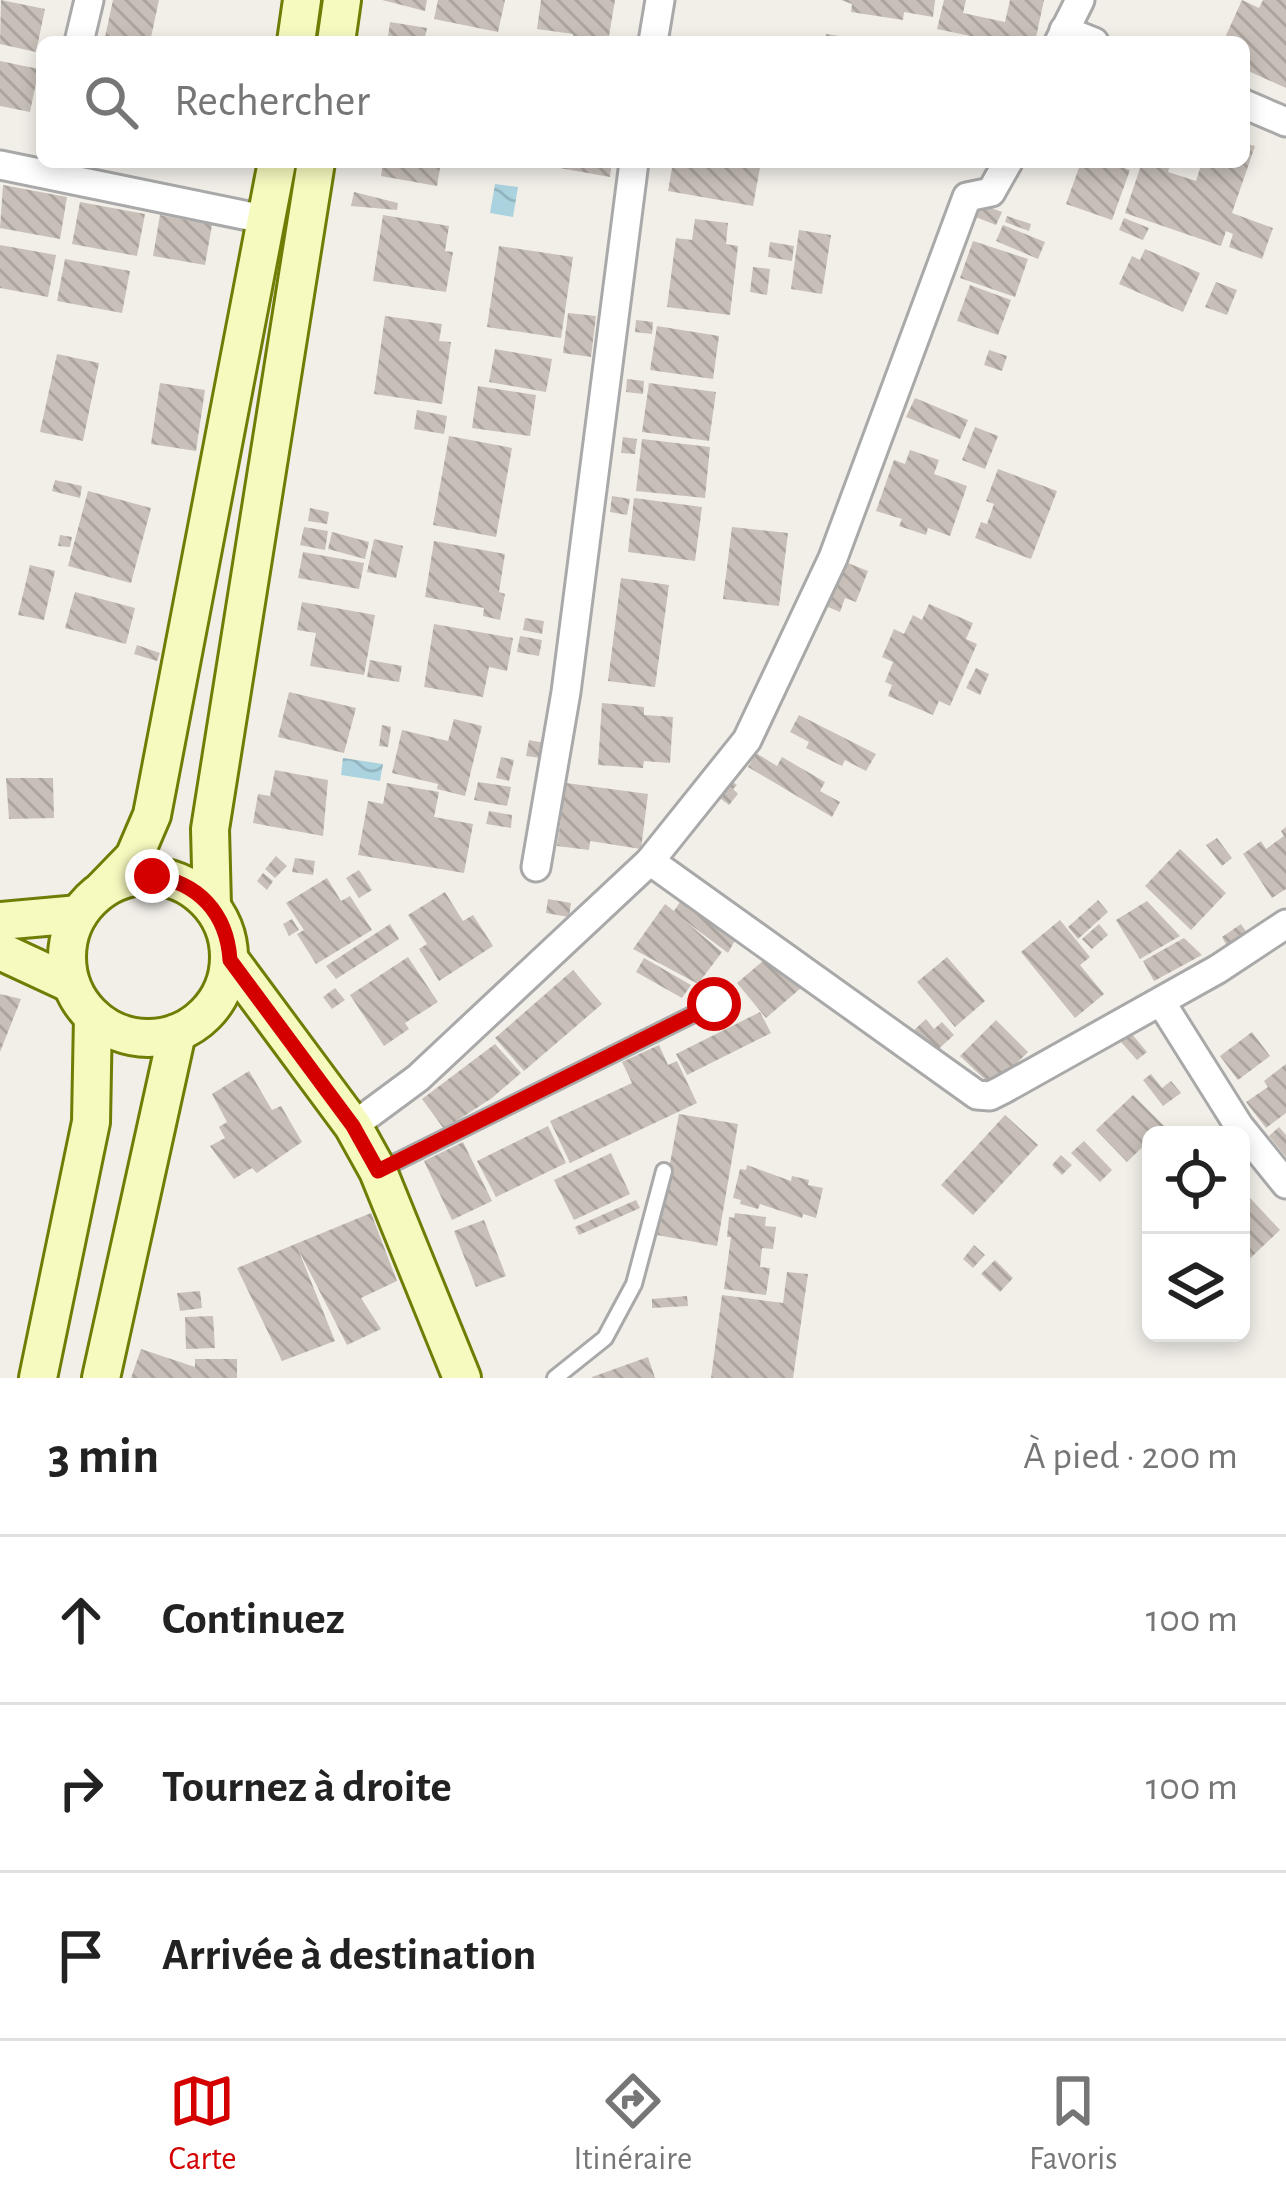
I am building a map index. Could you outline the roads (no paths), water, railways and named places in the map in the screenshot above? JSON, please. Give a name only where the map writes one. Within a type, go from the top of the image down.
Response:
[{"type":"main road","points":[[297,36],[302,0]]},
{"type":"main road","points":[[337,36],[342,0]]},
{"type":"main road","points":[[0,921],[91,902],[139,876],[165,878],[189,886],[212,906],[224,929],[228,975],[204,1016],[177,1033],[133,1036],[93,1017],[71,984],[67,948],[91,902],[134,857],[152,815],[276,168]]},
{"type":"main road","points":[[212,906],[210,829],[315,168]]},
{"type":"main road","points":[[0,951],[71,984]]},
{"type":"main road","points":[[230,960],[353,1126],[378,1171],[462,1378]]},
{"type":"main road","points":[[38,1378],[91,1122],[93,1017]]},
{"type":"main road","points":[[101,1378],[177,1033]]},
{"type":"street","points":[[80,36],[88,0]]},
{"type":"street","points":[[654,36],[660,0]]},
{"type":"street","points":[[1062,36],[1080,0]]},
{"type":"street","points":[[1250,107],[1286,122]]},
{"type":"street","points":[[0,165],[36,168]]},
{"type":"street","points":[[536,867],[566,692],[633,168]]},
{"type":"street","points":[[353,1126],[418,1078],[650,861],[747,740],[833,558],[967,197],[991,192],[1005,168]]},
{"type":"street","points":[[51,169],[268,220]]},
{"type":"street","points":[[650,861],[977,1095],[1002,1090],[1161,1002],[1286,924]]},
{"type":"street","points":[[1161,1002],[1239,1126],[1286,1184]]},
{"type":"lane","points":[[378,1171],[714,1004]]},
{"type":"lane","points":[[555,1378],[604,1338],[634,1284],[664,1171]]},
{"type":"water","points":[[495,184],[518,187],[513,217],[490,213]]},
{"type":"water","points":[[343,758],[383,764],[380,781],[341,775]]}]
